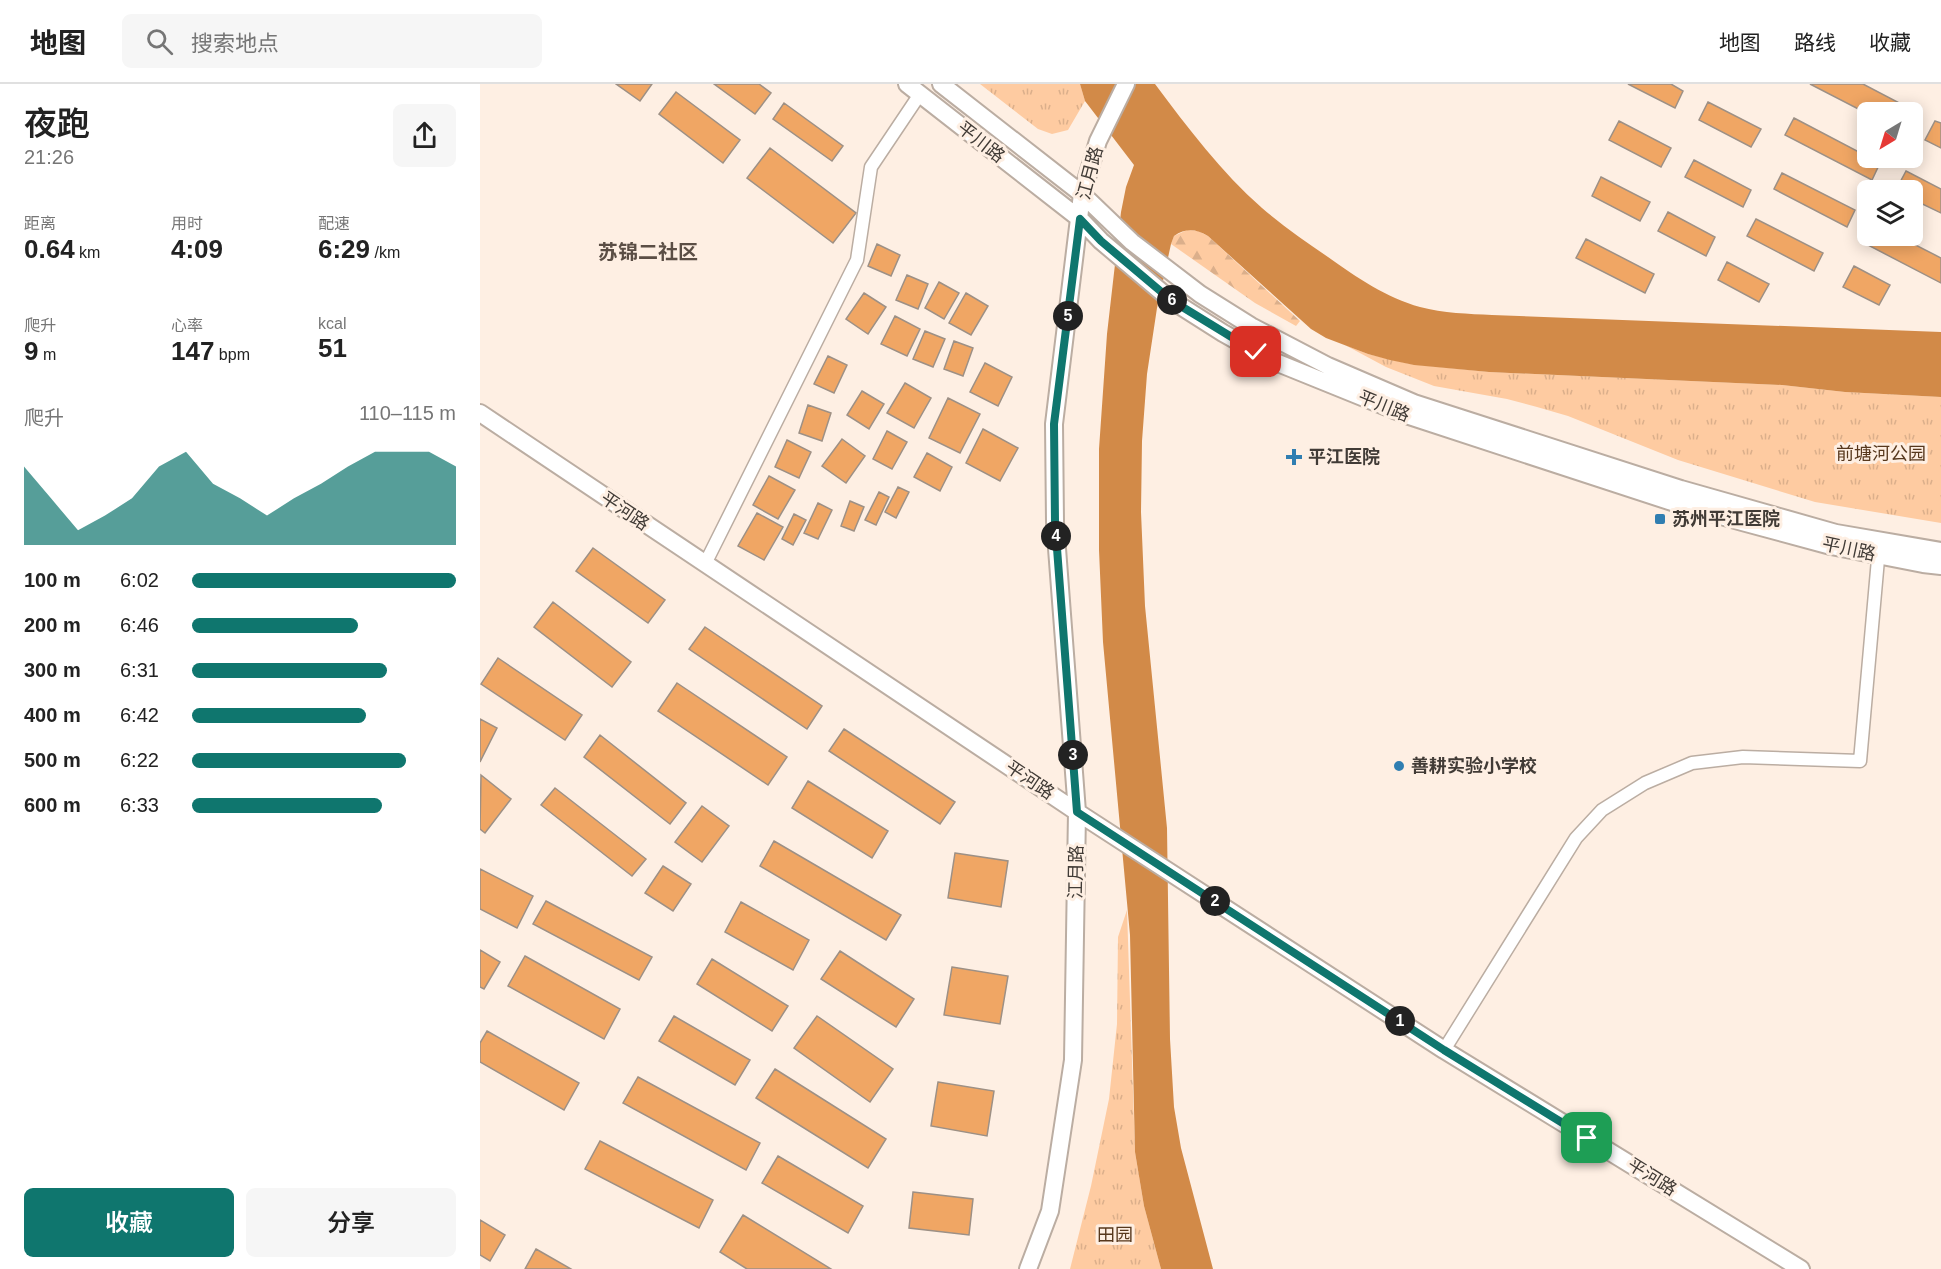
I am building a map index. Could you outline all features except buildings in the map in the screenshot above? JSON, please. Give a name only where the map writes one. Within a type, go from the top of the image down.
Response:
[{"type":"street","name":"平川路","points":[[941,84],[1082,194],[1131,242],[1181,280],[1265,334],[1328,366],[1414,403],[1714,500],[1941,566]]},
{"type":"street","name":"江月路","points":[[1028,1269],[1050,1211],[1073,1060],[1077,812],[1055,522],[1054,424],[1082,194],[1098,141],[1126,84]]},
{"type":"street","name":"平川路","points":[[914,89],[1080,219],[1101,241],[1171,300],[1273,361],[1428,424],[1675,503],[1797,537],[1879,548],[1941,551]]},
{"type":"street","points":[[705,564],[857,260],[871,167],[914,89]]},
{"type":"street","name":"平河路","points":[[480,413],[1077,812],[1444,1050],[1801,1269]]},
{"type":"street","points":[[1444,1050],[1576,838],[1602,810],[1645,783],[1692,763],[1743,757],[1860,761],[1879,548]]},
{"type":"green space","points":[[980,84],[1080,84],[1085,101],[1068,130],[1052,134],[1038,129]]},
{"type":"green space","points":[[1187,230],[1198,231],[1208,236],[1300,321],[1296,326],[1255,303],[1171,244],[1174,236]]},
{"type":"green space","name":"前塘河公园","points":[[1345,345],[1368,354],[1410,364],[1489,372],[1782,385],[1845,392],[1941,397],[1941,523],[1815,502],[1678,460],[1568,416],[1507,399],[1434,386],[1386,367]]},
{"type":"green space","name":"田园","points":[[1127,910],[1135,1152],[1144,1206],[1161,1269],[1070,1269],[1091,1186],[1109,1099],[1117,1024],[1118,937]]},
{"type":"shaded area","points":[[1080,84],[1155,84],[1219,165],[1262,208],[1295,234],[1361,279],[1396,298],[1420,307],[1483,315],[1941,332],[1941,397],[1845,392],[1782,385],[1489,372],[1414,365],[1368,354],[1326,338],[1311,329],[1208,236],[1191,230],[1174,236],[1157,308],[1147,374],[1142,441],[1141,512],[1145,606],[1167,828],[1170,1039],[1174,1107],[1181,1148],[1213,1269],[1161,1269],[1144,1206],[1135,1152],[1130,935],[1103,642],[1099,550],[1099,449],[1107,334],[1121,212],[1126,187],[1134,165],[1085,101]]},
{"type":"place","name":"平江医院","points":[[1294,457]]},
{"type":"place","name":"苏州平江医院","points":[[1660,519]]},
{"type":"place","name":"善耕实验小学校","points":[[1399,766]]},
{"type":"district","name":"苏锦二社区","points":[[648,252]]},
{"type":"route","points":[[1256,352],[1171,300],[1101,241],[1080,219],[1054,424],[1055,522],[1077,812],[1444,1050],[1587,1138]]}]
